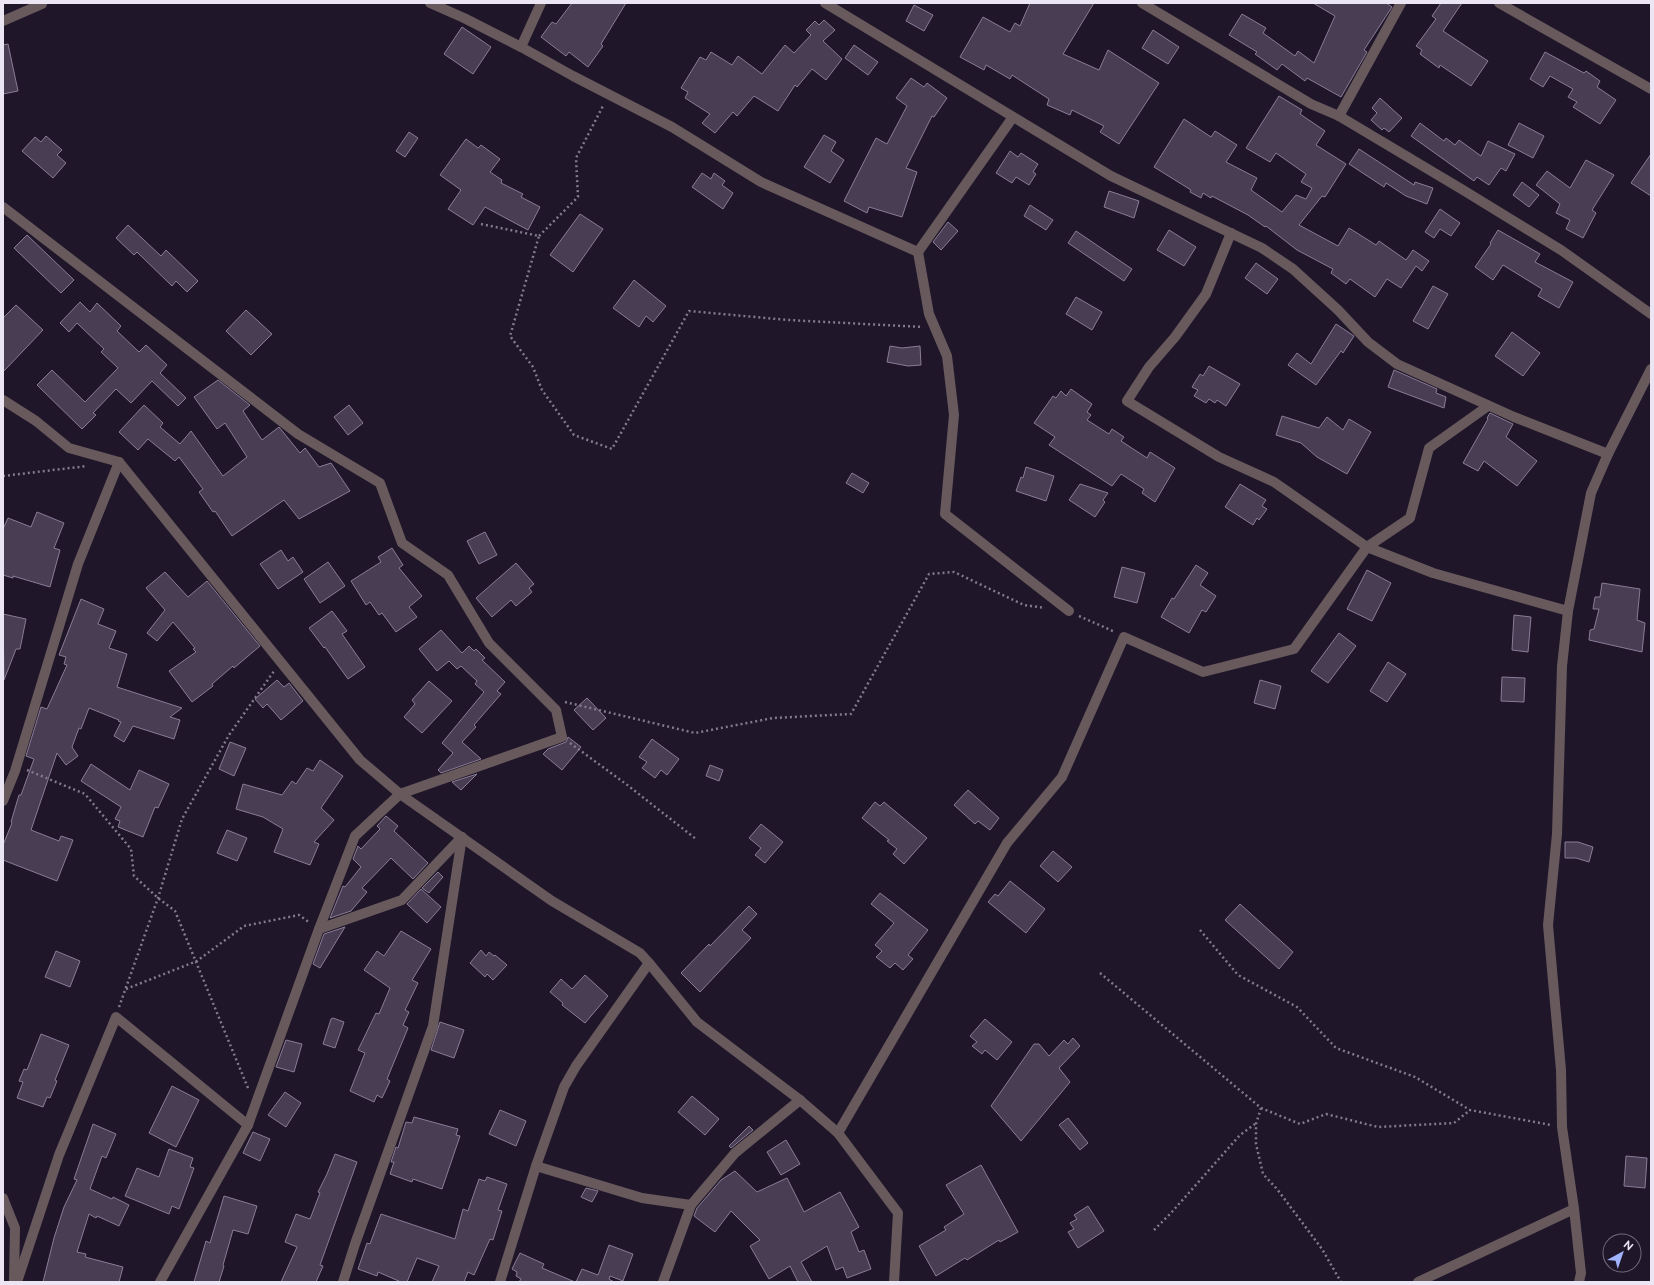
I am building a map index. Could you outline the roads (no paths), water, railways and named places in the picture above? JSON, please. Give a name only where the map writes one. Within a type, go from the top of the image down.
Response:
[{"type":"street","points":[[430,3],[464,18],[521,47],[672,127],[761,182],[918,252]]},
{"type":"street","points":[[521,47],[541,3]]},
{"type":"street","points":[[825,3],[1111,176],[1262,248],[1293,269],[1338,310],[1368,342],[1397,364],[1488,406],[1608,454]]},
{"type":"street","points":[[1142,3],[1310,104],[1339,116],[1463,190],[1561,250],[1651,314]]},
{"type":"street","points":[[1339,116],[1399,3]]},
{"type":"street","points":[[1499,3],[1651,89]]},
{"type":"street","points":[[3,22],[42,4]]},
{"type":"street","points":[[1013,117],[918,252],[929,314],[947,356],[954,415],[944,514],[1070,611]]},
{"type":"street","points":[[3,207],[298,434],[380,484],[402,543],[448,576],[488,643],[556,710],[562,737],[400,794],[355,836],[319,929],[248,1125],[160,1282]]},
{"type":"street","points":[[1231,233],[1206,294],[1175,337],[1149,367],[1127,401],[1219,457],[1274,482],[1367,547],[1433,573],[1568,611]]},
{"type":"street","points":[[1579,1282],[1581,1273],[1574,1209],[1562,1127],[1561,1070],[1548,925],[1557,834],[1562,666],[1568,611],[1591,493],[1608,454],[1651,369]]},
{"type":"street","points":[[3,400],[36,421],[68,448],[119,462],[360,760],[400,794],[552,901],[640,953],[697,1022],[800,1100],[838,1134],[898,1213],[894,1282]]},
{"type":"street","points":[[838,1134],[1007,843],[1062,777],[1124,637],[1203,672],[1294,649],[1367,547],[1410,518],[1430,448],[1488,406]]},
{"type":"street","points":[[3,801],[16,766],[78,564],[119,462]]},
{"type":"street","points":[[319,929],[402,900],[462,837]]},
{"type":"street","points":[[343,1282],[355,1244],[433,1026],[462,837]]},
{"type":"street","points":[[500,1282],[536,1166],[564,1087],[576,1066],[649,963]]},
{"type":"street","points":[[17,1282],[59,1155],[116,1017],[248,1125]]},
{"type":"street","points":[[663,1282],[691,1205],[735,1153],[800,1100]]},
{"type":"street","points":[[536,1166],[642,1198],[691,1205]]},
{"type":"street","points":[[3,1198],[15,1228],[14,1282]]},
{"type":"street","points":[[1418,1282],[1574,1209]]}]
